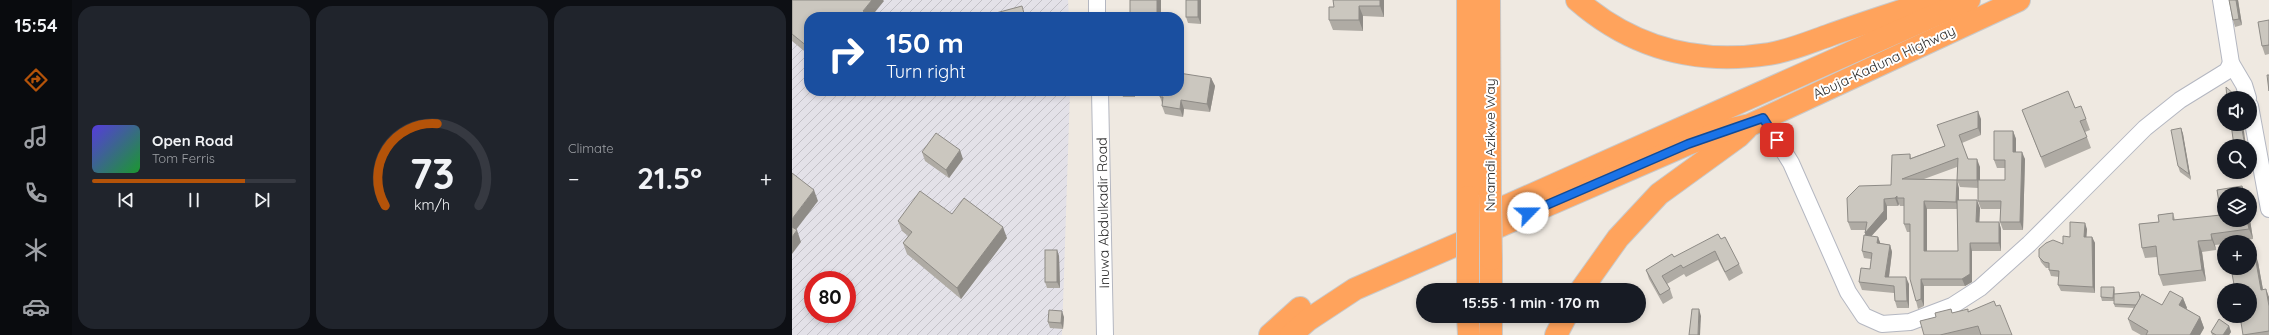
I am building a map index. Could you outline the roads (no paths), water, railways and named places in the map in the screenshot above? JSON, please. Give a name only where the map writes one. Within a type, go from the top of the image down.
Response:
[{"type":"highway","name":"Nnamdi Azikwe Way","points":[[1468,0],[1468,283]]},
{"type":"highway","name":"Nnamdi Azikwe Way","points":[[1490,0],[1491,283]]},
{"type":"highway","points":[[1577,0],[1600,19],[1642,41],[1667,50],[1720,58],[1771,54],[1933,0]]},
{"type":"highway","points":[[1270,335],[1308,302],[1365,269],[1969,0]]},
{"type":"highway","name":"Abuja-Kaduna Highway","points":[[1756,122],[2019,0]]},
{"type":"highway","points":[[1586,283],[1618,238],[1659,194],[1756,122]]},
{"type":"highway","points":[[1291,335],[1308,320],[1355,289],[1688,144],[1723,131],[1756,122]]},
{"type":"highway","points":[[1468,323],[1469,335]]},
{"type":"highway","points":[[1491,323],[1491,335]]},
{"type":"highway","points":[[1556,335],[1562,323]]},
{"type":"street","points":[[1097,0],[1097,12]]},
{"type":"street","points":[[2221,0],[2232,63],[2246,91]]},
{"type":"street","points":[[1756,122],[1791,163],[1848,292],[1864,316],[1882,324],[1910,322],[1952,306],[1980,288],[2034,239],[2145,128],[2180,100],[2227,71],[2232,63]]},
{"type":"street","name":"Inuwa Abdulkadir Road","points":[[1100,96],[1105,335]]},
{"type":"street","points":[[2255,131],[2269,209]]}]
